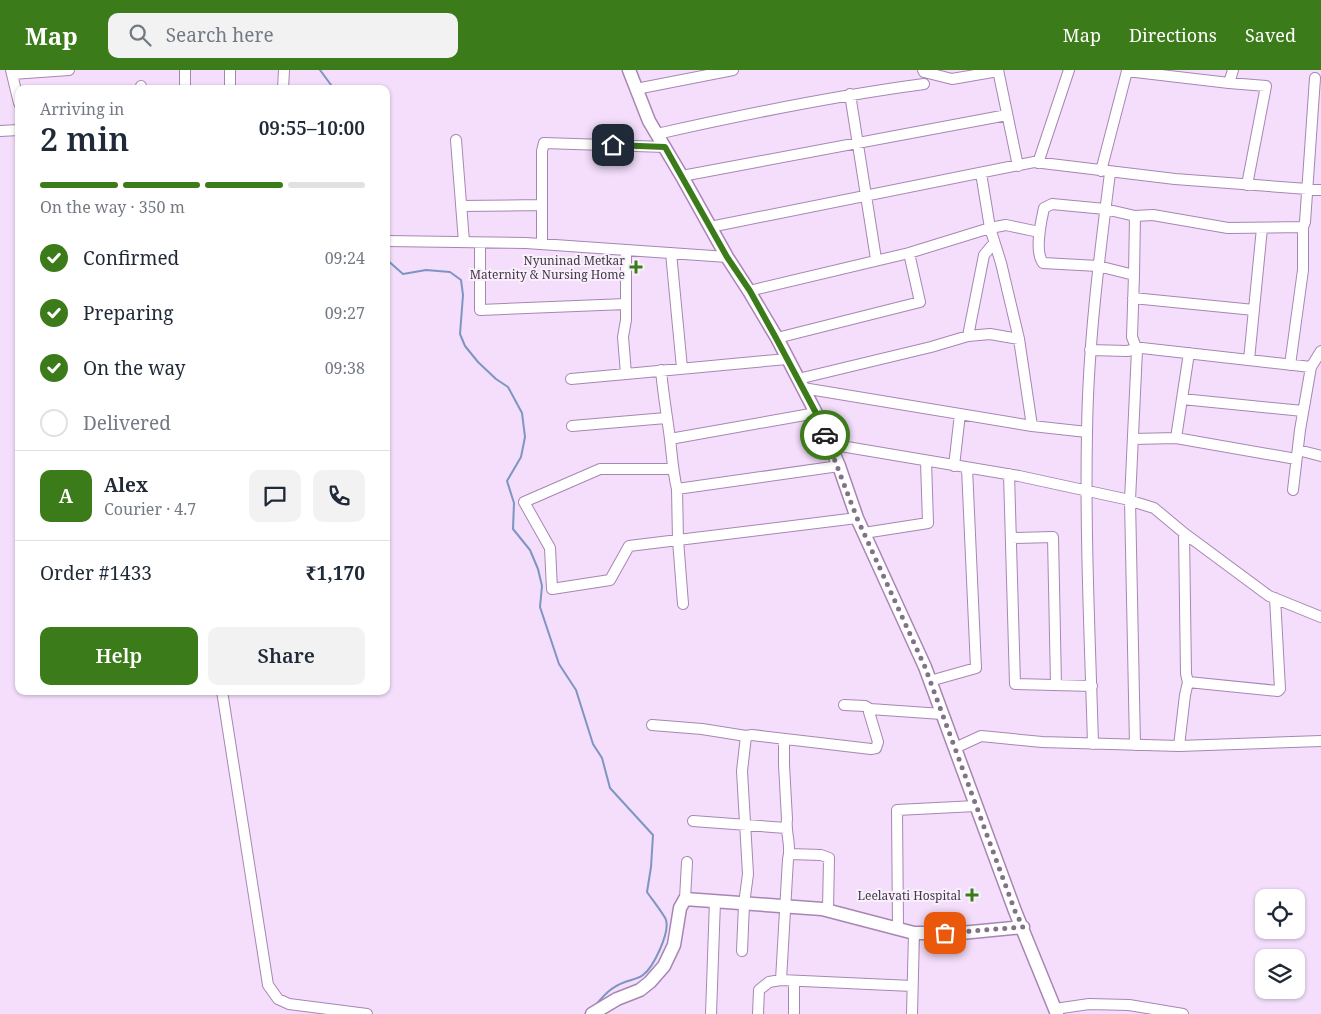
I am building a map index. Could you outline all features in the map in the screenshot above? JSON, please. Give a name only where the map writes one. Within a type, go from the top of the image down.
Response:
[{"type":"main road","points":[[629,70],[649,121],[727,257],[750,291],[816,413],[839,466],[857,518],[930,681],[1015,911],[1056,1012]]},
{"type":"main road","points":[[592,1014],[617,999],[640,990],[664,966],[674,945],[680,908],[685,899],[828,910],[914,933],[961,933],[1023,927]]},
{"type":"street","points":[[15,88],[11,72],[70,70]]},
{"type":"street","points":[[185,70],[185,85]]},
{"type":"street","points":[[230,70],[230,85]]},
{"type":"street","points":[[283,85],[284,70]]},
{"type":"street","points":[[636,89],[699,73],[733,70]]},
{"type":"street","points":[[924,70],[924,72],[952,80],[998,70],[1018,166]]},
{"type":"street","points":[[1038,163],[1069,70]]},
{"type":"street","points":[[1229,83],[1233,70]]},
{"type":"street","points":[[1093,744],[1087,490],[1090,350],[1098,266],[1106,209],[1106,172],[1127,71],[1266,86],[1247,185]]},
{"type":"street","points":[[1290,364],[1303,270],[1303,226],[1305,222],[1306,189],[1316,118],[1315,78]]},
{"type":"street","points":[[657,134],[751,112],[850,94],[924,84]]},
{"type":"street","points":[[850,94],[876,259]]},
{"type":"street","points":[[682,176],[1007,115]]},
{"type":"street","points":[[0,131],[15,130]]},
{"type":"street","points":[[456,140],[464,242]]},
{"type":"street","points":[[542,244],[542,151],[544,143],[665,147]]},
{"type":"street","points":[[710,227],[1038,163],[1106,172],[1321,190]]},
{"type":"street","points":[[981,173],[990,228],[1001,263],[1019,339],[1032,426]]},
{"type":"street","points":[[1134,275],[1098,266],[1043,263],[1040,258],[1039,232],[1044,208],[1052,204],[1106,209],[1135,216],[1153,215],[1228,228],[1303,226]]},
{"type":"street","points":[[461,206],[541,205]]},
{"type":"street","points":[[1135,216],[1132,337],[1136,350],[1130,500],[1135,745]]},
{"type":"street","points":[[750,291],[876,259],[909,253],[990,228],[1006,225],[1039,232]]},
{"type":"street","points":[[1249,360],[1262,228]]},
{"type":"street","points":[[390,241],[542,244],[727,257]]},
{"type":"street","points":[[480,242],[480,310],[626,304]]},
{"type":"street","points":[[968,336],[984,255],[994,243]]},
{"type":"street","points":[[626,251],[626,320],[623,337],[626,374]]},
{"type":"street","points":[[671,253],[682,368]]},
{"type":"street","points":[[776,338],[920,302],[909,253]]},
{"type":"street","points":[[1133,298],[1254,310]]},
{"type":"street","points":[[800,383],[968,336],[990,334],[1019,339]]},
{"type":"street","points":[[1090,350],[1136,350],[1142,348],[1311,367]]},
{"type":"street","points":[[1293,490],[1303,411],[1311,367],[1321,351]]},
{"type":"street","points":[[1176,438],[1188,353]]},
{"type":"street","points":[[571,379],[788,359]]},
{"type":"street","points":[[660,370],[670,439],[672,469],[677,489],[678,540],[683,604]]},
{"type":"street","points":[[800,383],[960,414],[1032,426],[1087,432]]},
{"type":"street","points":[[1182,399],[1303,411]]},
{"type":"street","points":[[670,439],[816,413]]},
{"type":"street","points":[[954,466],[960,414]]},
{"type":"street","points":[[572,426],[666,418]]},
{"type":"street","points":[[1133,439],[1176,438],[1321,456]]},
{"type":"street","points":[[829,444],[1009,474],[1130,500],[1154,508],[1184,533],[1269,596],[1321,617]]},
{"type":"street","points":[[864,533],[928,522],[926,461]]},
{"type":"street","points":[[677,489],[839,466]]},
{"type":"street","points":[[930,681],[976,668],[967,468]]},
{"type":"street","points":[[672,469],[600,469],[524,502],[550,548],[552,589],[610,580],[629,546],[857,518]]},
{"type":"street","points":[[1009,474],[1015,684],[1092,686]]},
{"type":"street","points":[[1179,746],[1188,682],[1186,674],[1184,533]]},
{"type":"street","points":[[1011,538],[1054,537],[1056,685]]},
{"type":"street","points":[[1188,682],[1278,691],[1280,689],[1280,676],[1275,598]]},
{"type":"street","points":[[223,695],[268,985],[278,999],[296,1009],[366,1014]]},
{"type":"street","points":[[844,704],[865,706],[870,709],[942,714]]},
{"type":"street","points":[[652,725],[871,749],[876,748],[878,742],[869,712],[870,709]]},
{"type":"street","points":[[742,950],[744,904],[748,874],[742,771],[746,736]]},
{"type":"street","points":[[955,748],[980,736],[1042,742],[1179,746],[1321,741]]},
{"type":"street","points":[[781,980],[784,906],[790,854],[786,828],[784,739]]},
{"type":"street","points":[[898,928],[897,810],[976,806]]},
{"type":"street","points":[[693,821],[786,828]]},
{"type":"street","points":[[790,854],[821,855],[828,858],[828,910]]},
{"type":"street","points":[[685,899],[686,862]]},
{"type":"street","points":[[711,1014],[715,901]]},
{"type":"street","points":[[912,1014],[914,933]]},
{"type":"street","points":[[758,1014],[759,990],[769,982],[781,980],[912,986]]},
{"type":"street","points":[[794,981],[794,1014]]},
{"type":"street","points":[[1056,1012],[1089,1004],[1129,1005],[1150,1011],[1184,1014]]},
{"type":"waterway","points":[[320,70],[331,85]]},
{"type":"waterway","points":[[390,263],[403,274],[426,270],[450,272],[461,280],[463,295],[460,334],[465,346],[478,362],[496,379],[508,387],[522,413],[525,437],[521,457],[507,481],[514,503],[513,529],[530,550],[538,569],[542,586],[540,607],[559,664],[576,690],[593,744],[602,758],[610,788],[653,835],[647,892],[666,920],[666,933],[660,950],[647,971],[639,978],[616,986],[595,1006]]},
{"type":"way so far","points":[[825,435],[839,466],[857,518],[925,667],[1015,911],[1023,927],[945,933]]},
{"type":"place","name":"Nyuninad Metkar Maternity & Nursing Home","points":[[636,267]]},
{"type":"place","name":"Leelavati Hospital","points":[[972,895]]},
{"type":"route","points":[[613,145],[665,147],[727,257],[750,291],[816,413],[825,435]]}]
